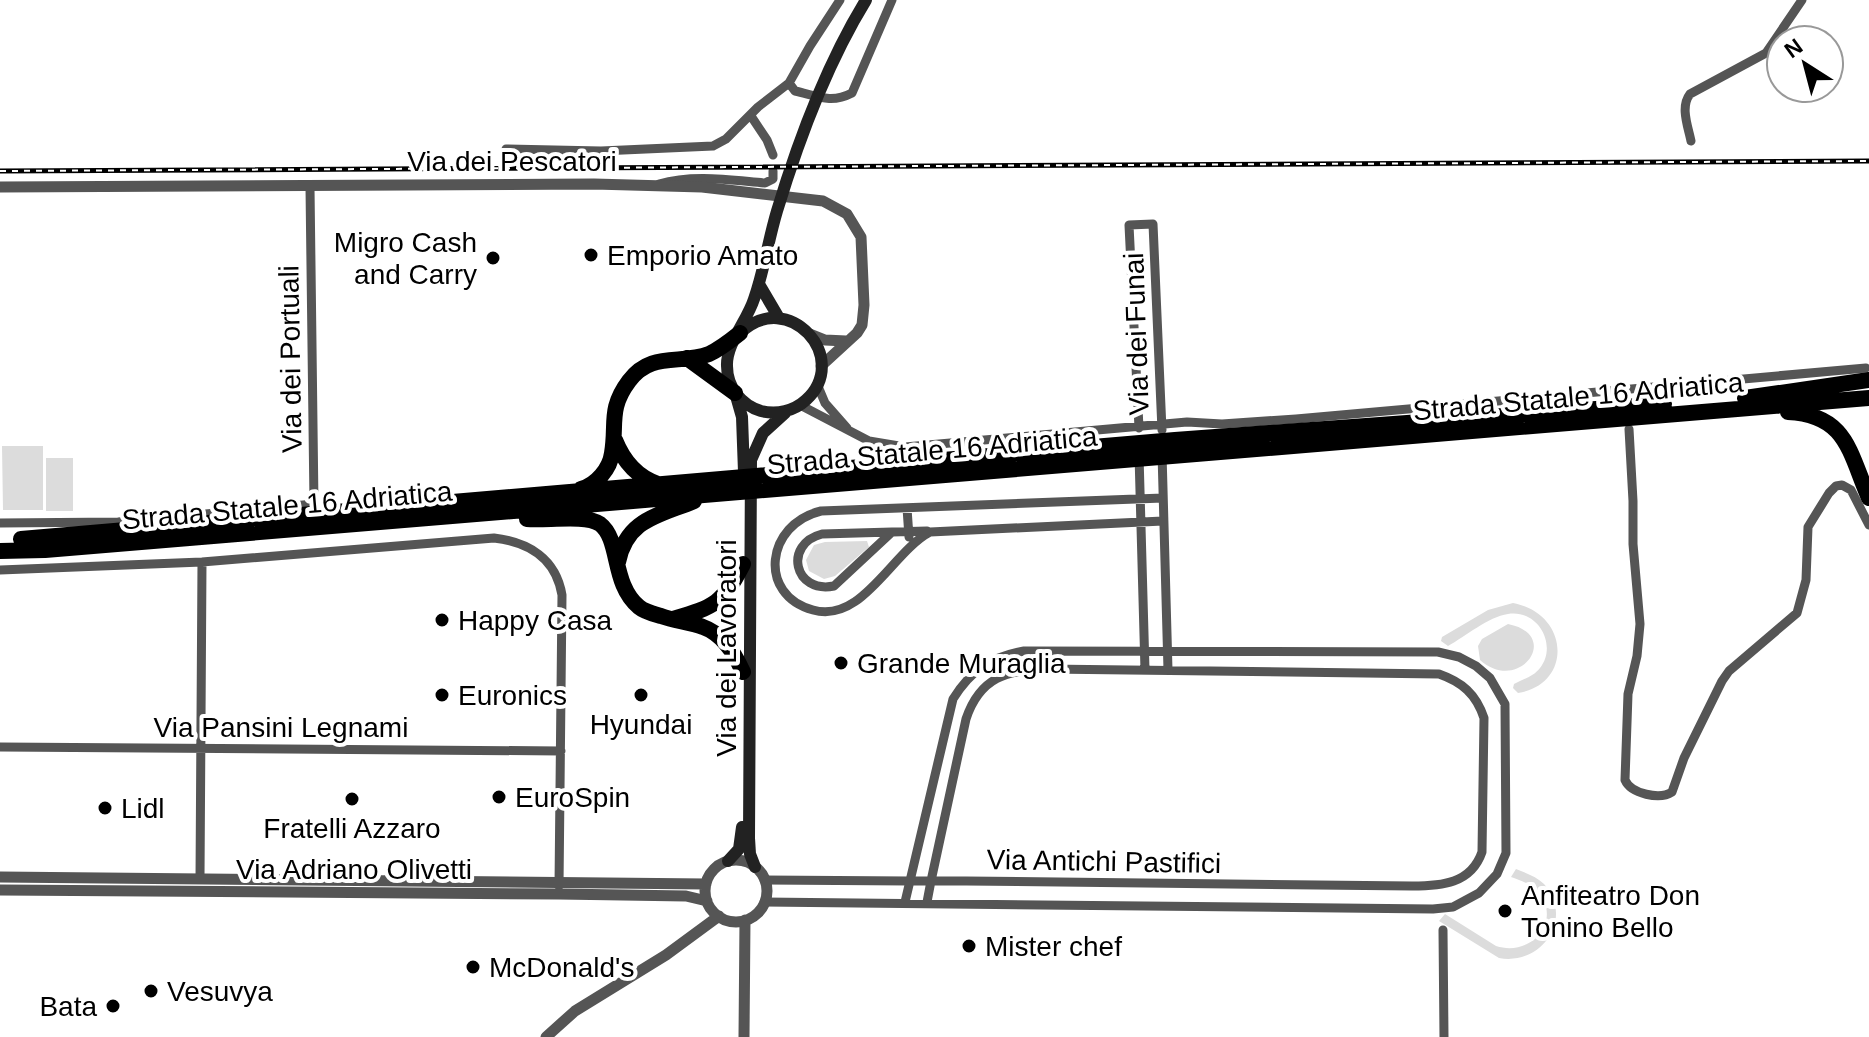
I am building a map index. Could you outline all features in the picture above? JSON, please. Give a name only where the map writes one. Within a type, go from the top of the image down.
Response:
[{"type":"highway","points":[[556,495],[587,487],[597,481],[612,453],[612,427],[618,396],[631,377],[650,364],[668,358],[710,354],[740,333]]},
{"type":"highway","points":[[687,358],[735,393]]},
{"type":"highway","points":[[1745,398],[1868,374]]},
{"type":"highway","name":"Strada Statale 16 Adriatica","points":[[0,551],[45,550],[475,515],[710,487],[1869,387]]},
{"type":"highway","name":"Strada Statale 16 Adriatica","points":[[1175,447],[1869,398]]},
{"type":"highway","points":[[1710,411],[1791,412],[1824,420],[1846,441],[1869,498]]},
{"type":"highway","points":[[612,427],[620,452],[632,468],[646,480],[660,485]]},
{"type":"highway","name":"Strada Statale 16 Adriatica","points":[[0,540],[660,485],[710,487]]},
{"type":"highway","points":[[617,567],[621,544],[635,526],[710,487]]},
{"type":"highway","points":[[475,515],[542,520],[588,519],[599,523],[606,530],[620,581],[629,597],[641,609],[670,620],[706,627],[732,649],[743,672]]},
{"type":"highway","points":[[670,620],[706,610],[724,597],[743,564]]},
{"type":"main road","points":[[748,461],[742,417],[728,378],[727,361],[731,346],[749,316],[776,213],[805,128],[825,77],[866,0]]},
{"type":"main road","points":[[759,284],[779,318]]},
{"type":"main road","points":[[740,333],[755,322],[779,318],[796,323],[810,334],[819,351],[821,366],[817,384],[763,433],[748,461]]},
{"type":"main road","points":[[735,393],[747,404],[763,411],[777,412],[795,407]]},
{"type":"main road","name":"Via dei Lavoratori","points":[[745,838],[743,564],[748,461]]},
{"type":"main road","name":"Via dei Lavoratori","points":[[745,838],[748,461]]},
{"type":"main road","points":[[728,861],[745,838]]},
{"type":"main road","points":[[745,838],[755,867]]},
{"type":"street","points":[[506,149],[601,151],[713,146],[726,139],[789,83],[840,0]]},
{"type":"street","points":[[789,83],[795,91],[831,99],[852,93],[892,0]]},
{"type":"street","points":[[1691,141],[1685,100],[1690,94],[1766,53],[1802,0]]},
{"type":"street","points":[[751,116],[773,155]]},
{"type":"street","points":[[652,186],[674,179],[699,178],[765,183],[773,179],[773,171]]},
{"type":"street","name":"Via dei Pescatori","points":[[0,187],[579,184],[702,187],[823,201],[847,214],[861,237],[864,305],[862,325],[857,333],[821,366]]},
{"type":"street","name":"Via dei Portuali","points":[[0,523],[118,522],[314,504],[310,187]]},
{"type":"street","name":"Via dei Funai","points":[[1145,670],[1139,426],[1129,225],[1153,224],[1168,670]]},
{"type":"street","points":[[810,334],[825,340],[846,341]]},
{"type":"street","points":[[795,407],[869,441],[905,447],[1162,424],[1252,422],[1868,374]]},
{"type":"street","points":[[817,384],[825,403],[849,430]]},
{"type":"street","points":[[1629,429],[1633,544],[1640,624],[1637,656],[1628,694],[1625,780],[1634,791],[1662,796],[1672,792],[1684,758],[1722,681],[1729,671],[1797,613],[1806,580],[1808,527],[1829,493],[1836,486],[1848,486],[1869,525]]},
{"type":"street","points":[[936,530],[909,547],[858,600],[845,608],[829,612],[801,606],[782,587],[776,574],[778,545],[785,532],[807,515],[821,511],[1163,498]]},
{"type":"street","points":[[907,508],[909,547]]},
{"type":"street","points":[[892,532],[834,586],[817,587],[799,571],[798,554],[806,540],[814,536],[892,532],[908,532],[936,530],[1163,521]]},
{"type":"street","points":[[0,570],[202,562],[494,538],[519,542],[531,548],[554,571],[562,595],[559,888]]},
{"type":"street","points":[[200,879],[202,562]]},
{"type":"street","name":"Via Antichi Pastifici","points":[[764,902],[1453,907],[1479,893],[1497,874],[1506,853],[1505,704],[1490,678],[1476,666],[1459,657],[1438,652],[1024,651],[1003,655],[981,666],[963,682],[953,699],[905,902]]},
{"type":"street","points":[[1071,651],[1071,670]]},
{"type":"street","points":[[927,902],[971,704],[984,687],[1001,675],[1024,670],[1168,670]]},
{"type":"street","name":"Via Antichi Pastifici","points":[[764,880],[1444,886],[1471,870],[1482,852],[1484,718],[1470,691],[1456,680],[1439,674],[1168,670]]},
{"type":"street","name":"Via Pansini Legnami","points":[[0,747],[561,751]]},
{"type":"street","points":[[728,861],[745,861],[755,867],[764,880],[764,902],[754,915],[745,920],[734,921],[719,916],[707,901],[706,884],[714,869],[728,861]]},
{"type":"street","name":"Via Adriano Olivetti","points":[[0,877],[559,888],[686,896],[707,901]]},
{"type":"street","name":"Via Adriano Olivetti","points":[[0,890],[559,888],[706,884]]},
{"type":"street","points":[[546,1037],[575,1011],[666,955],[719,916]]},
{"type":"street","points":[[744,1037],[745,920]]},
{"type":"street","points":[[1443,930],[1444,1037]]},
{"type":"shaded area","points":[[2,446],[43,446],[43,510],[3,510]]},
{"type":"shaded area","points":[[46,458],[73,458],[73,511],[46,511]]},
{"type":"shaded area","points":[[867,541],[869,547],[835,576],[824,579],[809,571],[806,560],[814,545]]},
{"type":"shaded area","points":[[1513,603],[1532,610],[1546,620],[1558,649],[1556,663],[1548,677],[1536,687],[1518,693],[1513,688],[1514,684],[1540,668],[1547,649],[1542,630],[1528,617],[1519,614],[1500,616],[1448,646],[1441,641],[1442,637],[1488,610]]},
{"type":"shaded area","points":[[1508,624],[1524,630],[1532,639],[1534,649],[1520,667],[1509,671],[1495,669],[1480,660],[1478,646],[1482,639]]},
{"type":"shaded area","points":[[1516,869],[1544,884],[1553,898],[1556,911],[1554,925],[1540,947],[1514,959],[1499,958],[1439,921],[1445,914],[1496,946],[1510,948],[1533,941],[1546,923],[1547,911],[1535,889],[1511,877]]},
{"type":"railway","points":[[0,171],[1869,161]]},
{"type":"place","name":"Emporio Amato","points":[[591,255]]},
{"type":"place","name":"Migro Cash and Carry","points":[[493,258]]},
{"type":"place","name":"Happy Casa","points":[[442,620]]},
{"type":"place","name":"Grande Muraglia","points":[[841,663]]},
{"type":"place","name":"Euronics","points":[[442,695]]},
{"type":"place","name":"Hyundai","points":[[641,695]]},
{"type":"place","name":"EuroSpin","points":[[499,797]]},
{"type":"place","name":"Fratelli Azzaro","points":[[352,799]]},
{"type":"place","name":"Lidl","points":[[105,808]]},
{"type":"place","name":"Anfiteatro Don Tonino Bello","points":[[1505,911]]},
{"type":"place","name":"Mister chef","points":[[969,946]]},
{"type":"place","name":"McDonald's","points":[[473,967]]},
{"type":"place","name":"Vesuvya","points":[[151,991]]},
{"type":"place","name":"Bata","points":[[113,1006]]}]
